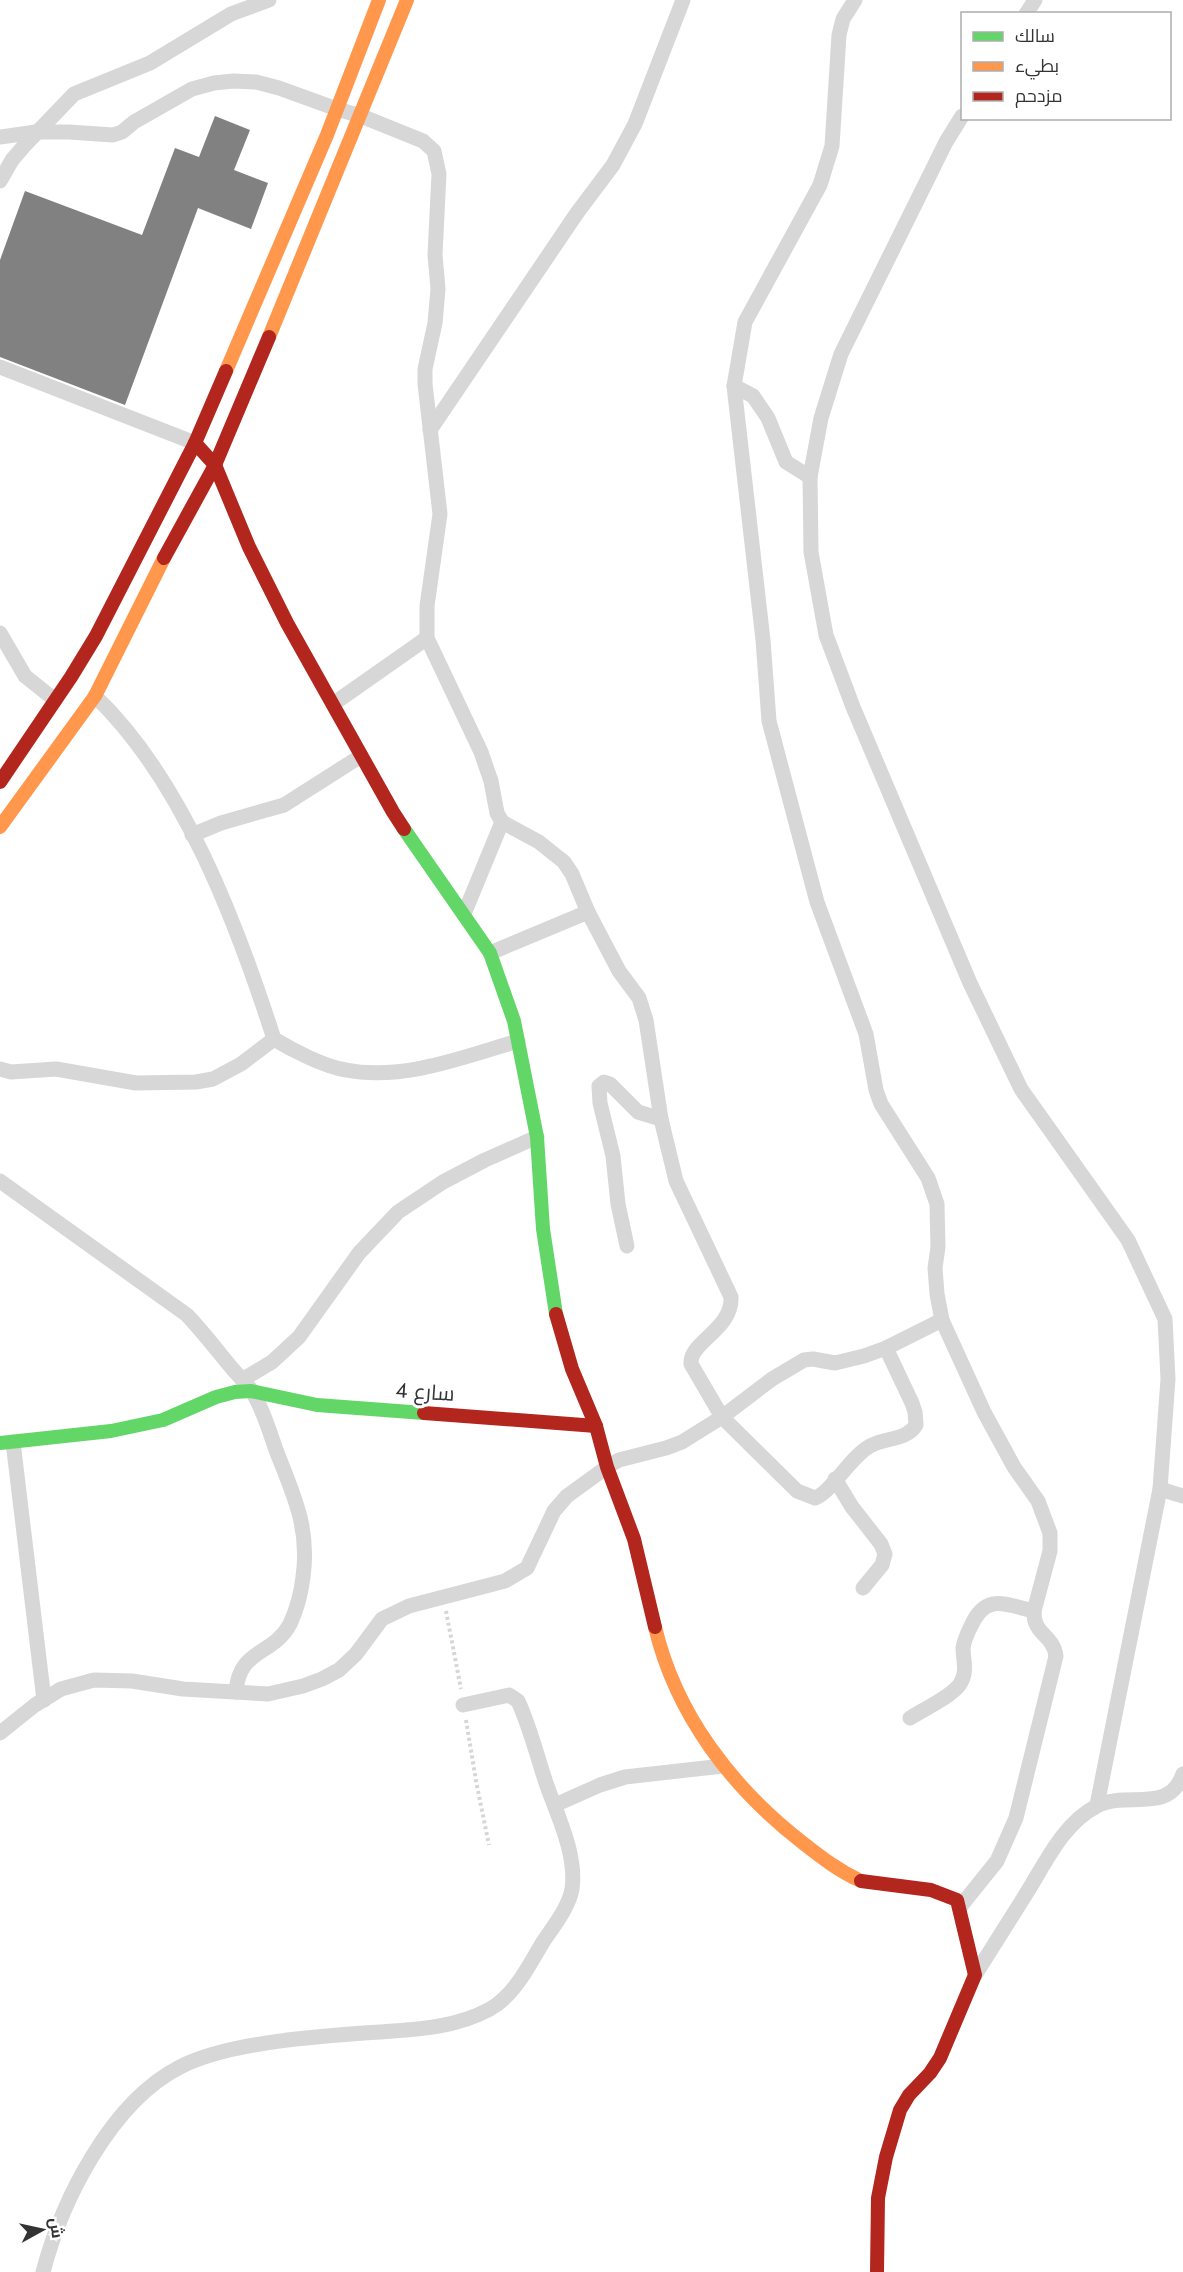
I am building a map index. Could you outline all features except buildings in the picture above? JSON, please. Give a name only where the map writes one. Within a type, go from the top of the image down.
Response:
[{"type":"main road","points":[[0,782],[96,636],[195,443],[337,110],[379,0]]},
{"type":"main road","points":[[0,827],[94,696],[215,465],[407,0]]},
{"type":"main road","points":[[195,443],[215,465],[249,547],[287,623],[361,756],[393,812],[490,953],[505,991],[518,1041],[537,1137],[543,1229],[555,1312],[572,1369],[596,1426],[607,1467],[634,1539],[662,1655],[670,1677],[691,1718],[723,1766],[780,1825],[840,1872],[865,1883],[931,1890],[957,1900],[960,1907],[975,1975],[940,2058],[930,2073],[909,2095],[900,2110],[886,2157],[878,2198],[876,2272]]},
{"type":"main road","points":[[6,1443],[111,1431],[163,1420],[235,1392],[247,1385]]},
{"type":"main road","name":"سارع 4","points":[[247,1385],[317,1405],[596,1426]]},
{"type":"street","points":[[0,181],[12,160],[74,94],[150,63],[231,14],[269,0]]},
{"type":"street","points":[[430,430],[564,231],[613,165],[635,123],[683,0]]},
{"type":"street","points":[[855,0],[843,19],[839,35],[832,146],[827,164],[820,185],[745,322],[734,386],[772,737],[817,902],[866,1034],[876,1090],[881,1104],[928,1178],[937,1204],[938,1247],[935,1268],[942,1320],[984,1412],[1014,1467],[1038,1501],[1050,1533],[1050,1551],[1034,1611],[1036,1627],[1053,1643],[1056,1656],[1025,1788],[1016,1818],[997,1861],[960,1907]]},
{"type":"street","points":[[0,137],[36,132],[112,135],[122,132],[134,122],[192,89],[233,81],[256,82],[279,88],[337,110],[361,116],[423,141],[434,152],[438,163],[435,255],[438,289],[435,324],[425,369],[440,514],[427,606],[427,638],[481,752],[491,781],[497,813],[502,822],[539,842],[564,862],[619,971],[639,998],[646,1020],[661,1119],[676,1181],[731,1297],[730,1311],[726,1318],[694,1352],[691,1359],[693,1368],[722,1417],[789,1484],[805,1495],[819,1497],[861,1452],[871,1445],[908,1434],[916,1425],[912,1403],[886,1348]]},
{"type":"street","points":[[961,119],[946,142],[841,354],[821,418],[810,477],[811,552],[826,634],[853,707],[970,983],[1021,1089],[1128,1240],[1166,1318],[1168,1379],[1160,1489],[1097,1805]]},
{"type":"street","points":[[0,368],[195,443]]},
{"type":"street","points":[[734,386],[753,396],[768,417],[786,462],[810,477]]},
{"type":"street","points":[[0,633],[25,676],[55,700]]},
{"type":"street","points":[[333,704],[427,638]]},
{"type":"street","points":[[94,696],[108,708],[148,758],[192,836],[234,926],[274,1039],[292,1050],[344,1070],[366,1072],[398,1072],[423,1068],[518,1041]]},
{"type":"street","points":[[192,836],[221,823],[284,805],[361,756]]},
{"type":"street","points":[[464,914],[502,822]]},
{"type":"street","points":[[490,953],[588,912]]},
{"type":"street","points":[[0,1069],[11,1072],[56,1069],[136,1083],[196,1082],[213,1079],[241,1064],[274,1039]]},
{"type":"street","points":[[627,1246],[618,1204],[613,1156],[600,1103],[599,1086],[604,1082],[610,1084],[638,1112],[661,1119]]},
{"type":"street","points":[[247,1385],[299,1337],[359,1253],[398,1212],[443,1182],[537,1137]]},
{"type":"street","points":[[0,1181],[187,1315],[247,1385],[295,1497],[304,1534],[306,1557],[298,1607],[288,1627],[279,1639],[254,1655],[242,1667],[237,1678],[236,1692]]},
{"type":"street","points":[[0,1733],[61,1689],[94,1680],[132,1681],[183,1689],[268,1694],[322,1679],[339,1670],[356,1654],[382,1619],[409,1606],[506,1581],[527,1568],[554,1511],[567,1496],[619,1460],[682,1442],[722,1417],[772,1379],[804,1360],[813,1359],[835,1363],[845,1361],[886,1348],[942,1320]]},
{"type":"street","points":[[6,1443],[44,1700]]},
{"type":"street","points":[[835,1479],[852,1507],[881,1544],[885,1554],[882,1565],[863,1588]]},
{"type":"street","points":[[1160,1489],[1183,1496]]},
{"type":"street","points":[[910,1718],[953,1691],[960,1683],[965,1669],[963,1648],[965,1640],[977,1614],[985,1606],[996,1603],[1034,1611]]},
{"type":"street","points":[[43,2272],[65,2205],[104,2136],[143,2092],[180,2067],[222,2052],[270,2044],[366,2033],[402,2032],[457,2022],[490,2009],[511,1992],[572,1891],[567,1839],[518,1701],[509,1695],[463,1705]]},
{"type":"street","points":[[555,1804],[600,1785],[625,1778],[723,1766]]},
{"type":"street","points":[[975,1975],[1059,1841],[1084,1814],[1097,1805],[1117,1799],[1165,1797],[1173,1792],[1183,1774]]},
{"type":"traffic: fast","points":[[404,829],[490,953],[514,1021],[537,1137],[543,1229],[556,1314]]},
{"type":"traffic: fast","points":[[0,1443],[111,1431],[163,1420],[216,1397],[235,1392],[251,1391],[317,1405],[424,1413]]},
{"type":"traffic: slow","points":[[226,371],[327,135],[379,0]]},
{"type":"traffic: slow","points":[[269,337],[407,0]]},
{"type":"traffic: slow","points":[[0,827],[95,696],[164,558]]},
{"type":"traffic: slow","points":[[655,1627],[664,1659],[692,1720],[731,1774],[777,1822],[838,1869],[861,1881]]},
{"type":"traffic: jam","points":[[164,558],[215,465],[269,337]]},
{"type":"traffic: jam","points":[[0,782],[96,636],[195,443],[226,371]]},
{"type":"traffic: jam","points":[[195,443],[215,465],[249,547],[287,623],[404,829]]},
{"type":"traffic: jam","points":[[556,1314],[572,1369],[596,1426],[607,1467],[634,1539],[655,1627]]},
{"type":"traffic: jam","points":[[424,1413],[596,1426]]},
{"type":"traffic: jam","points":[[861,1881],[931,1890],[957,1900],[975,1975],[940,2058],[930,2073],[909,2095],[900,2110],[886,2157],[878,2198],[877,2272]]}]
